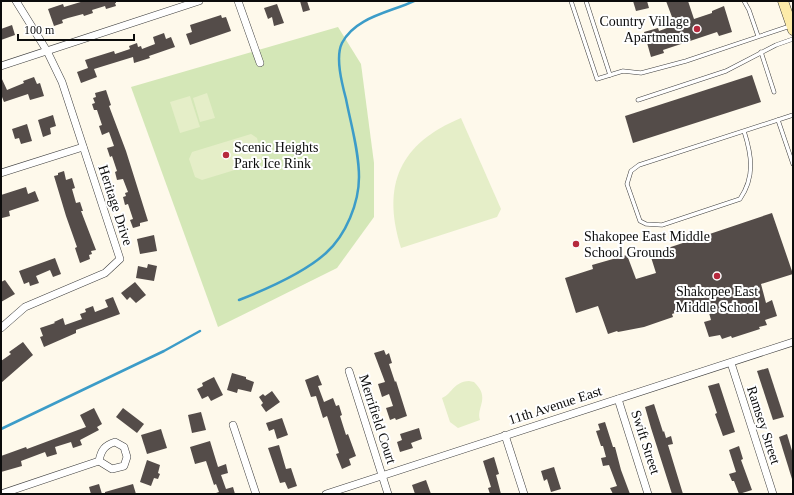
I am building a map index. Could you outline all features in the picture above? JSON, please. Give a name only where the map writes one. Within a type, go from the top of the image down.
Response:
[{"type":"main road","points":[[783,1],[792,24]]},
{"type":"street","name":"Heritage Drive","points":[[1,328],[25,307],[104,273],[120,259],[62,82],[47,51],[16,1]]},
{"type":"street","points":[[1,66],[199,1]]},
{"type":"street","points":[[238,1],[260,63]]},
{"type":"street","points":[[1,173],[83,147]]},
{"type":"street","name":"11th Avenue East","points":[[326,494],[793,342]]},
{"type":"street","name":"Ramsey Street","points":[[730,363],[773,494]]},
{"type":"street","name":"Merrifield Court","points":[[349,371],[388,494]]},
{"type":"street","name":"Swift Street","points":[[618,399],[648,494]]},
{"type":"street","points":[[233,425],[256,494]]},
{"type":"street","points":[[505,435],[524,494]]},
{"type":"street","points":[[1,494],[99,461]]},
{"type":"lane","points":[[571,1],[597,79],[623,71],[641,73],[686,61],[792,24]]},
{"type":"lane","points":[[586,1],[610,75]]},
{"type":"lane","points":[[744,1],[749,10],[758,36]]},
{"type":"lane","points":[[638,100],[726,71],[761,52],[793,39]]},
{"type":"lane","points":[[761,52],[774,92]]},
{"type":"lane","points":[[744,131],[750,150],[751,168],[746,190],[740,199],[662,225],[646,224],[640,221],[627,184],[631,171],[639,165],[793,115]]},
{"type":"lane","points":[[778,120],[793,164]]},
{"type":"green space","points":[[338,27],[361,64],[374,163],[374,217],[337,268],[218,327],[131,87]]},
{"type":"green space","points":[[207,93],[215,118],[200,122],[193,98]]},
{"type":"green space","points":[[190,96],[200,127],[180,133],[170,102]]},
{"type":"green space","points":[[461,118],[501,209],[497,217],[401,248],[395,225],[393,205],[395,186],[401,169],[410,154],[423,140],[440,128]]},
{"type":"green space","name":"Scenic Heights Park Ice Rink","points":[[251,134],[257,138],[262,157],[258,163],[202,180],[195,177],[189,159],[192,152]]},
{"type":"green space","points":[[469,381],[474,382],[482,393],[482,402],[479,415],[480,420],[458,428],[450,422],[442,398],[460,383]]},
{"type":"building","points":[[84,1],[116,1],[116,6],[106,9],[105,6],[92,10],[93,13],[84,16],[83,14],[62,20],[63,23],[54,26],[48,9],[63,4],[64,7]]},
{"type":"building","points":[[300,1],[307,1],[310,10],[303,12]]},
{"type":"building","name":"Country Village Apartments","points":[[633,1],[647,1],[649,8],[636,11]]},
{"type":"building","name":"Country Village Apartments","points":[[666,1],[688,1],[694,19],[712,13],[712,11],[724,6],[732,32],[719,36],[717,32],[663,50],[664,53],[651,57],[644,32],[658,28],[659,31],[675,25]]},
{"type":"building","points":[[277,4],[284,23],[274,26],[272,17],[268,19],[264,8]]},
{"type":"building","points":[[221,15],[222,18],[226,17],[231,31],[190,45],[186,34],[192,32],[190,25]]},
{"type":"building","points":[[12,25],[15,35],[1,40],[1,29]]},
{"type":"building","points":[[164,33],[166,39],[171,37],[175,47],[134,63],[133,57],[94,69],[97,77],[81,83],[77,72],[88,68],[85,60],[114,51],[115,54],[130,49],[129,46],[137,43],[138,47],[141,46],[142,49],[155,44],[153,37]]},
{"type":"building","points":[[752,75],[761,102],[633,143],[625,116]]},
{"type":"building","points":[[1,77],[7,90],[34,77],[37,84],[40,83],[44,96],[30,100],[28,94],[4,102],[1,97]]},
{"type":"building","points":[[106,90],[111,105],[109,106],[126,151],[148,221],[140,223],[140,226],[133,228],[130,220],[133,219],[128,204],[125,205],[123,197],[126,196],[125,193],[128,192],[123,179],[117,180],[115,172],[117,171],[112,156],[110,157],[107,148],[114,146],[109,132],[102,135],[99,126],[102,125],[97,110],[94,110],[92,104],[95,103],[93,98],[96,97],[95,93]]},
{"type":"building","points":[[53,115],[56,126],[50,128],[51,134],[43,137],[38,120]]},
{"type":"building","points":[[27,124],[32,141],[21,144],[19,138],[15,139],[12,129]]},
{"type":"building","points":[[64,171],[66,180],[72,178],[75,188],[72,189],[76,203],[80,202],[83,211],[81,211],[96,250],[91,251],[92,254],[89,255],[90,259],[80,263],[75,248],[77,247],[54,176]]},
{"type":"building","points":[[26,187],[28,194],[35,191],[39,201],[9,211],[10,216],[2,218],[1,195]]},
{"type":"building","name":"Shakopee East Middle School","points":[[772,213],[793,274],[761,284],[766,303],[772,300],[777,316],[765,320],[767,325],[759,327],[760,329],[732,338],[731,336],[722,339],[720,335],[709,337],[704,322],[711,320],[706,302],[672,314],[673,317],[644,327],[617,331],[608,334],[598,306],[576,313],[565,278],[593,269],[592,265],[627,255],[636,279],[656,273],[650,254]]},
{"type":"building","points":[[154,235],[157,251],[140,254],[137,239]]},
{"type":"building","points":[[55,258],[61,274],[53,277],[50,270],[36,276],[39,283],[30,286],[29,282],[24,284],[19,271]]},
{"type":"building","points":[[148,264],[157,266],[154,281],[136,278],[138,266],[147,268]]},
{"type":"building","points":[[5,280],[15,294],[1,302],[1,282]]},
{"type":"building","points":[[135,282],[146,295],[136,303],[130,297],[127,300],[121,293]]},
{"type":"building","points":[[113,297],[120,314],[76,330],[76,333],[44,347],[40,337],[43,336],[40,328],[55,323],[54,322],[63,318],[65,325],[82,319],[80,314],[86,312],[85,309],[93,306],[95,312],[108,307],[105,300]]},
{"type":"building","points":[[23,342],[33,355],[1,383],[1,361],[11,354],[9,352]]},
{"type":"building","points":[[384,350],[386,355],[389,353],[392,363],[389,364],[407,416],[396,420],[395,418],[390,420],[386,408],[393,406],[389,394],[382,397],[378,384],[385,382],[374,353]]},
{"type":"building","points":[[768,368],[784,417],[773,420],[757,371]]},
{"type":"building","points":[[232,373],[246,377],[246,379],[254,382],[251,392],[238,389],[237,393],[227,390]]},
{"type":"building","points":[[318,375],[322,385],[318,386],[324,402],[333,398],[336,406],[339,405],[342,415],[340,416],[346,435],[348,434],[356,456],[349,459],[351,465],[342,469],[336,454],[339,453],[327,416],[323,418],[316,396],[311,397],[305,380]]},
{"type":"building","points":[[214,377],[223,395],[211,401],[208,396],[202,399],[197,389],[203,386],[202,383]]},
{"type":"building","points":[[719,383],[735,432],[723,436],[715,414],[717,413],[708,386]]},
{"type":"building","points":[[272,391],[280,402],[266,412],[261,405],[263,403],[259,397],[263,394],[265,396]]},
{"type":"building","points":[[654,404],[666,438],[671,436],[673,444],[668,445],[683,494],[672,494],[645,407]]},
{"type":"building","points":[[94,408],[102,424],[97,427],[99,430],[80,440],[82,445],[73,448],[71,442],[55,447],[57,454],[47,457],[45,452],[21,461],[22,466],[1,472],[1,456],[26,447],[27,449],[86,427],[80,415]]},
{"type":"building","points":[[123,408],[144,424],[137,433],[116,417]]},
{"type":"building","points":[[201,412],[206,430],[192,433],[188,415]]},
{"type":"building","points":[[282,418],[288,435],[277,439],[274,429],[269,431],[266,423]]},
{"type":"building","points":[[605,422],[613,447],[615,447],[621,470],[630,494],[613,494],[610,488],[617,486],[609,465],[603,466],[601,458],[606,457],[596,431],[600,430],[598,424]]},
{"type":"building","points":[[419,428],[422,439],[411,443],[413,448],[400,452],[397,442],[402,440],[400,434]]},
{"type":"building","points":[[161,429],[167,448],[147,454],[141,435]]},
{"type":"building","points":[[787,434],[793,454],[792,479],[779,437]]},
{"type":"building","points":[[210,441],[218,467],[226,464],[228,473],[221,475],[226,489],[233,487],[235,494],[216,494],[219,492],[216,484],[214,485],[206,461],[195,464],[190,447]]},
{"type":"building","points":[[279,445],[286,469],[291,468],[297,486],[288,489],[285,482],[280,483],[268,448]]},
{"type":"building","points":[[739,446],[743,459],[741,460],[752,490],[739,494],[734,481],[732,481],[729,474],[736,472],[729,450]]},
{"type":"building","points":[[494,457],[499,474],[496,475],[501,494],[490,494],[488,488],[491,487],[483,461]]},
{"type":"building","points":[[147,460],[160,465],[158,473],[160,474],[158,479],[154,478],[151,486],[140,482]]},
{"type":"building","points":[[554,467],[561,489],[551,492],[547,479],[544,481],[541,471]]},
{"type":"building","points":[[426,480],[431,494],[415,494],[412,485]]},
{"type":"building","points":[[99,484],[102,494],[91,494],[89,487]]},
{"type":"building","points":[[133,484],[136,494],[105,494],[105,492]]},
{"type":"waterway","points":[[239,300],[273,286],[296,274],[326,253],[340,237],[354,208],[357,197],[359,177],[356,148],[340,71],[340,49],[348,34],[364,21],[414,1]]},
{"type":"waterway","points":[[1,429],[164,351],[200,331]]},
{"type":"place","name":"Country Village Apartments","points":[[697,29]]},
{"type":"place","name":"Scenic Heights Park Ice Rink","points":[[226,155]]},
{"type":"place","name":"Shakopee East Middle School Grounds","points":[[576,244]]},
{"type":"place","name":"Shakopee East Middle School","points":[[717,276]]}]
